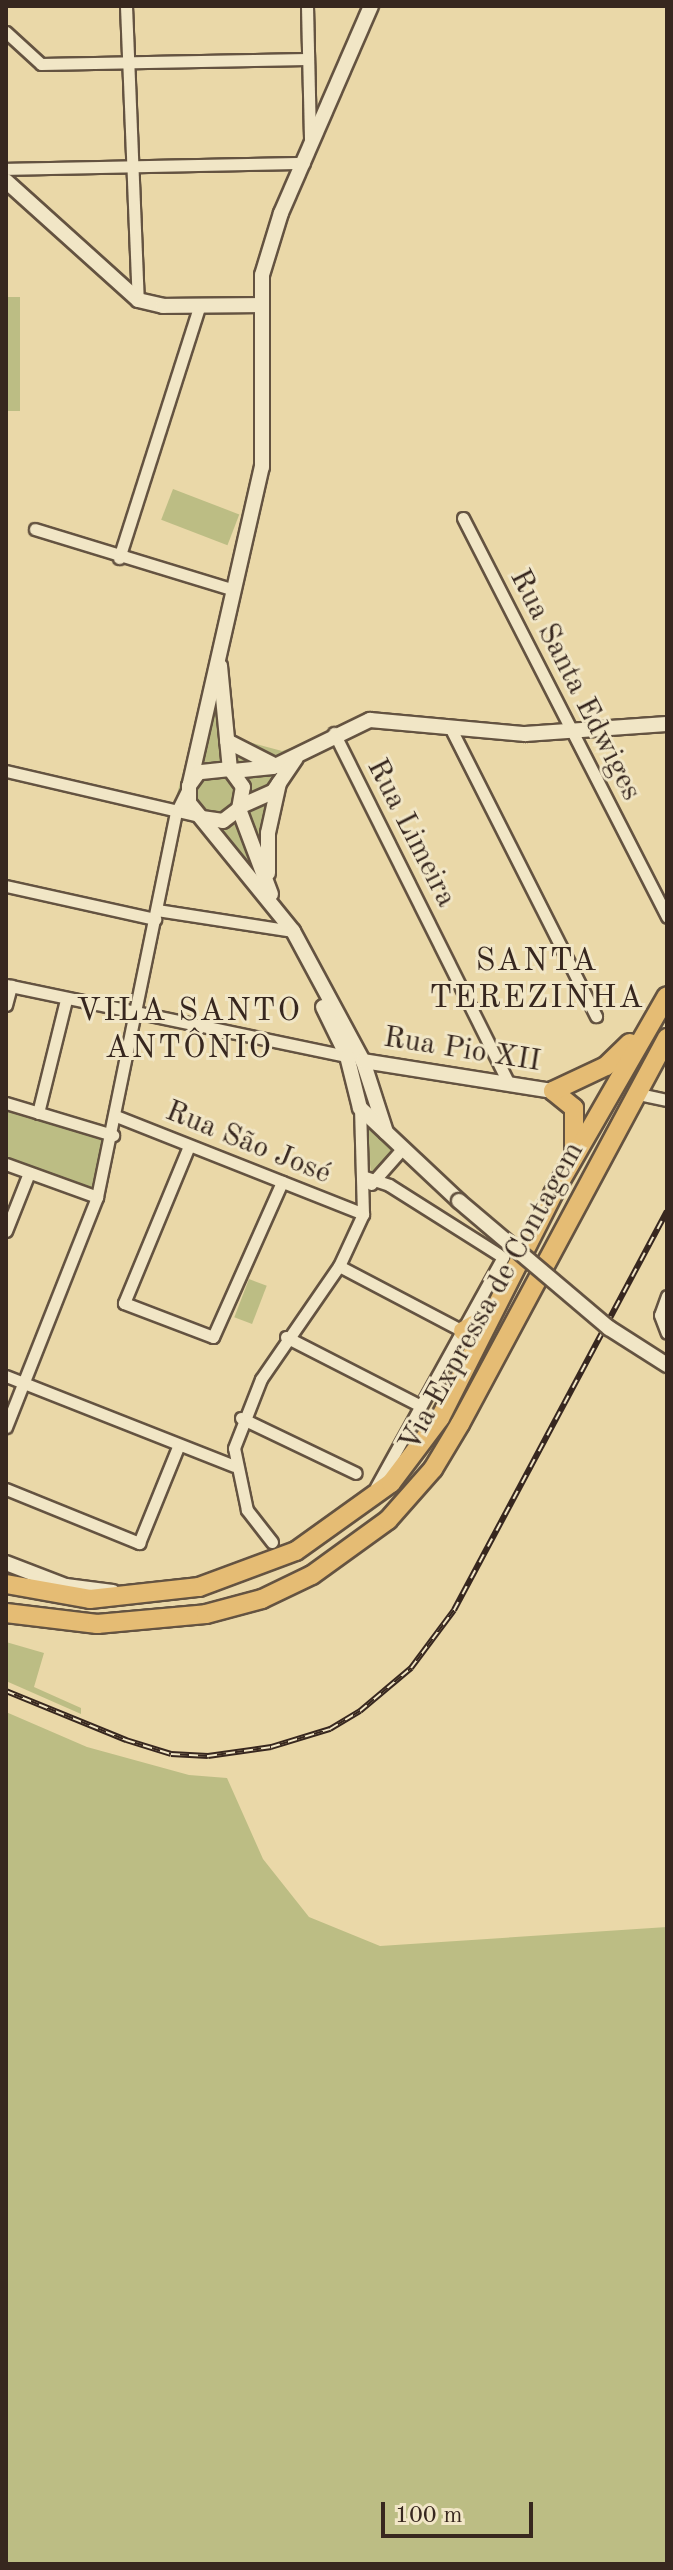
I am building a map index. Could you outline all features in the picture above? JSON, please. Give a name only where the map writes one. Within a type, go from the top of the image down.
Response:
[{"type":"highway","points":[[569,1167],[578,1128],[574,1108],[553,1091],[606,1066],[667,996]]},
{"type":"highway","name":"Via Expressa de Contagem","points":[[6,1584],[90,1599],[150,1596],[246,1574],[296,1551],[364,1505],[415,1457],[500,1304],[569,1167],[652,1016]]},
{"type":"highway","name":"Via Expressa de Contagem","points":[[6,1613],[97,1624],[206,1614],[262,1599],[312,1575],[388,1520],[433,1469],[460,1424],[634,1093],[667,1038]]},
{"type":"highway","points":[[463,1331],[483,1325],[500,1304]]},
{"type":"street","points":[[126,6],[130,166],[138,300]]},
{"type":"street","points":[[307,6],[311,149]]},
{"type":"street","points":[[6,1427],[27,1385],[97,1197],[113,1135],[176,813],[189,785],[262,467],[259,305],[269,247],[371,6]]},
{"type":"street","points":[[6,32],[41,64],[307,59]]},
{"type":"street","points":[[6,169],[304,163]]},
{"type":"street","points":[[6,181],[138,300],[199,307],[259,305]]},
{"type":"street","points":[[119,558],[199,307]]},
{"type":"street","name":"Rua Santa Edwiges","points":[[463,518],[667,917]]},
{"type":"street","points":[[35,529],[119,558],[234,590]]},
{"type":"street","points":[[219,654],[231,770],[243,787],[240,807],[273,901]]},
{"type":"street","points":[[189,785],[207,767],[231,770],[276,766],[334,733],[370,720],[571,734],[627,723],[667,724]]},
{"type":"street","points":[[450,727],[596,1016]]},
{"type":"street","name":"Rua Limeira","points":[[334,733],[509,1084]]},
{"type":"street","points":[[227,741],[276,766]]},
{"type":"street","points":[[6,771],[176,813],[223,821],[240,807],[266,797],[299,754]]},
{"type":"street","points":[[268,881],[268,833],[279,783]]},
{"type":"street","points":[[189,785],[201,817],[273,901],[363,1061],[386,1132]]},
{"type":"street","points":[[6,886],[156,914],[290,932]]},
{"type":"street","points":[[290,932],[347,1056],[360,1108],[370,1178]]},
{"type":"street","points":[[6,1005],[8,986]]},
{"type":"street","name":"Rua Pio XII","points":[[8,986],[347,1056]]},
{"type":"street","points":[[38,1113],[66,1000]]},
{"type":"street","name":"Rua Pio XII","points":[[363,1061],[553,1091]]},
{"type":"street","points":[[634,1093],[667,1100]]},
{"type":"street","points":[[6,1103],[113,1135]]},
{"type":"street","points":[[360,1108],[459,1201],[609,1328],[667,1365]]},
{"type":"street","name":"Rua São José","points":[[116,1116],[363,1214]]},
{"type":"street","points":[[189,1146],[124,1303],[213,1337],[282,1182]]},
{"type":"street","points":[[272,1542],[247,1510],[234,1466],[241,1418],[286,1337],[339,1266],[363,1214],[365,1190],[370,1178],[402,1149]]},
{"type":"street","points":[[6,1164],[97,1197]]},
{"type":"street","points":[[6,1231],[29,1173]]},
{"type":"street","points":[[364,1505],[503,1257],[370,1178]]},
{"type":"street","points":[[339,1266],[463,1331]]},
{"type":"street","points":[[665,1332],[667,1296]]},
{"type":"street","points":[[286,1337],[419,1405]]},
{"type":"street","points":[[6,1376],[178,1447],[234,1466]]},
{"type":"street","points":[[241,1418],[356,1473]]},
{"type":"street","points":[[6,1489],[139,1543],[178,1447]]},
{"type":"street","points":[[6,1563],[66,1586],[150,1596]]},
{"type":"green space","points":[[6,297],[20,297],[20,411],[6,411]]},
{"type":"green space","points":[[173,489],[239,514],[227,545],[161,520]]},
{"type":"green space","points":[[216,651],[234,738],[282,751],[323,737],[276,783],[271,901],[197,823],[171,816]]},
{"type":"green space","points":[[6,1108],[106,1137],[92,1192],[6,1161]]},
{"type":"green space","points":[[365,1118],[393,1150],[371,1173]]},
{"type":"green space","points":[[249,1279],[267,1286],[252,1324],[234,1317]]},
{"type":"green space","points":[[6,1642],[44,1653],[34,1687],[81,1708],[81,1714],[6,1681]]},
{"type":"green space","points":[[6,1712],[87,1747],[189,1775],[227,1778],[263,1859],[309,1917],[380,1946],[667,1927],[667,2564],[6,2564]]},
{"type":"railway","points":[[6,1691],[126,1740],[171,1754],[208,1756],[271,1747],[330,1729],[360,1711],[411,1668],[454,1610],[667,1211]]},
{"type":"district","name":"SANTA TEREZINHA","points":[[537,982]]},
{"type":"district","name":"VILA SANTO ANTÔNIO","points":[[189,1032]]}]
